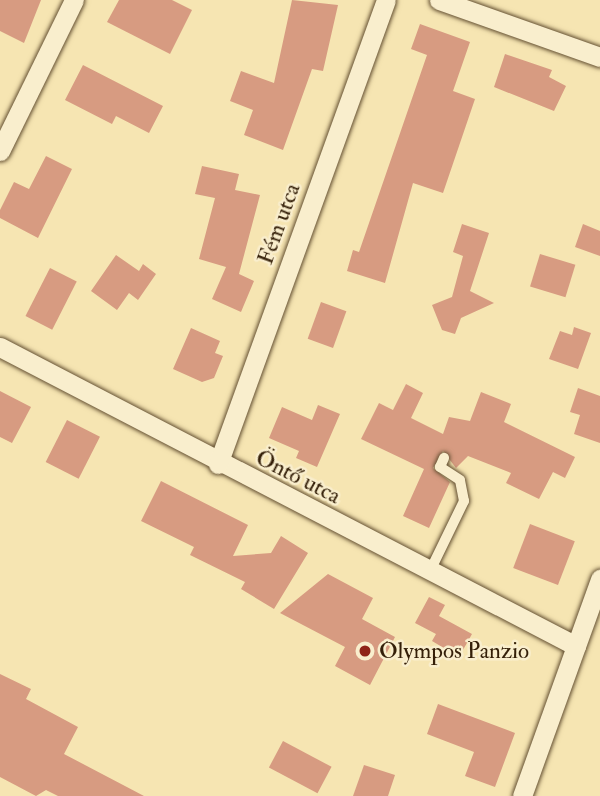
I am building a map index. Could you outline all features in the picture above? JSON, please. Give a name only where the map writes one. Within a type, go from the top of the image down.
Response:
[{"type":"street","points":[[0,151],[74,0]]},
{"type":"street","name":"Fém utca","points":[[218,464],[386,0]]},
{"type":"street","points":[[439,0],[600,57]]},
{"type":"street","name":"Öntő utca","points":[[0,348],[218,464],[576,646]]},
{"type":"street","points":[[523,796],[600,579]]},
{"type":"lane","points":[[430,571],[464,500],[460,481],[440,467],[444,458]]},
{"type":"building","points":[[0,0],[41,0],[24,43],[0,31]]},
{"type":"building","points":[[119,0],[172,0],[192,10],[170,54],[107,22]]},
{"type":"building","points":[[292,0],[338,5],[323,71],[312,69],[283,150],[244,135],[253,110],[230,101],[241,71],[274,83]]},
{"type":"building","points":[[420,24],[470,42],[453,91],[475,99],[443,193],[413,183],[385,283],[347,271],[353,250],[359,252],[427,55],[411,49]]},
{"type":"building","points":[[505,54],[552,70],[549,77],[566,86],[554,111],[494,87]]},
{"type":"building","points":[[83,65],[163,106],[149,133],[116,116],[112,124],[65,100]]},
{"type":"building","points":[[46,156],[72,169],[38,238],[0,218],[0,210],[14,182],[29,189]]},
{"type":"building","points":[[202,166],[239,174],[235,190],[260,195],[239,274],[254,281],[241,312],[212,299],[226,267],[199,259],[215,198],[195,194]]},
{"type":"building","points":[[462,224],[489,233],[470,291],[494,303],[461,318],[455,334],[442,330],[432,305],[452,297],[463,256],[453,252]]},
{"type":"building","points":[[583,224],[600,231],[600,256],[575,247]]},
{"type":"building","points":[[540,254],[575,265],[565,297],[530,287]]},
{"type":"building","points":[[116,255],[139,271],[143,264],[156,274],[138,300],[129,293],[117,310],[91,291]]},
{"type":"building","points":[[50,268],[77,282],[52,330],[25,316]]},
{"type":"building","points":[[321,302],[346,311],[333,348],[308,339]]},
{"type":"building","points":[[574,327],[591,333],[578,369],[549,359],[560,331],[572,335]]},
{"type":"building","points":[[191,328],[220,341],[215,353],[223,356],[214,378],[202,382],[173,369]]},
{"type":"building","points":[[406,384],[423,393],[411,418],[443,434],[449,417],[470,421],[481,392],[511,404],[504,422],[575,457],[565,478],[553,472],[539,499],[506,483],[511,473],[468,456],[456,468],[443,451],[433,468],[450,482],[429,528],[403,516],[424,469],[361,439],[379,403],[393,410]]},
{"type":"building","points":[[578,388],[600,396],[600,443],[574,434],[580,415],[570,412]]},
{"type":"building","points":[[0,391],[31,407],[12,443],[0,437]]},
{"type":"building","points":[[318,405],[340,414],[317,467],[296,458],[299,451],[269,438],[282,407],[312,420]]},
{"type":"building","points":[[67,420],[100,437],[79,479],[46,462]]},
{"type":"building","points":[[161,481],[248,525],[233,556],[271,553],[281,536],[308,553],[274,609],[241,589],[245,582],[190,555],[194,547],[141,521]]},
{"type":"building","points":[[530,524],[575,541],[558,585],[513,568]]},
{"type":"building","points":[[328,574],[373,598],[362,619],[395,637],[370,685],[335,666],[345,647],[280,613]]},
{"type":"building","points":[[429,597],[445,605],[439,616],[472,634],[459,657],[432,641],[436,634],[415,623]]},
{"type":"building","points":[[0,674],[31,689],[26,699],[78,727],[64,754],[144,796],[58,796],[46,790],[36,796],[0,777]]},
{"type":"building","points":[[438,704],[515,733],[495,787],[465,776],[474,752],[427,734]]},
{"type":"building","points":[[283,741],[332,767],[317,793],[269,767]]},
{"type":"building","points":[[364,765],[395,775],[388,796],[353,796]]},
{"type":"place","name":"Olympos Panzio","points":[[365,651]]}]
